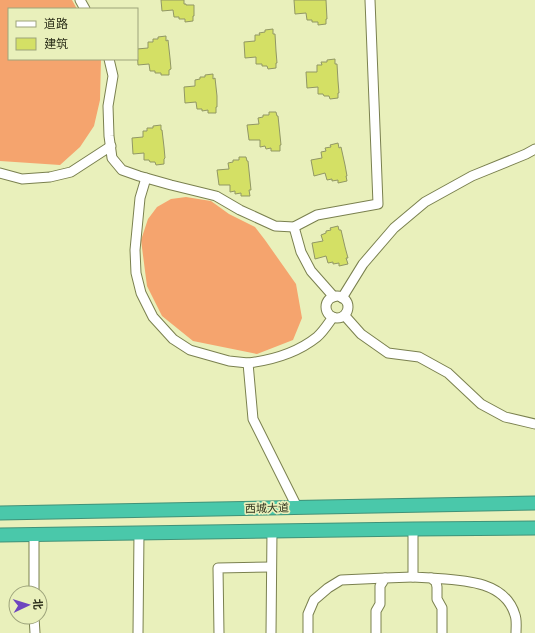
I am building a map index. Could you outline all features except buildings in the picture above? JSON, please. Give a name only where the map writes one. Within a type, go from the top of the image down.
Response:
[{"type":"highway","name":"西城大道","points":[[0,513],[535,503]]},
{"type":"highway","name":"西城大道","points":[[0,535],[535,528]]},
{"type":"street","points":[[109,60],[113,76],[108,106],[112,158],[122,170],[146,178],[216,196],[240,210],[275,226],[294,227],[317,215],[378,204],[370,0]]},
{"type":"street","points":[[0,173],[22,179],[50,177],[71,172],[111,146]]},
{"type":"street","points":[[294,227],[301,252],[310,271],[338,297],[345,300],[348,304],[347,312],[341,318],[332,317],[329,315],[326,307],[330,299],[338,297],[363,264],[394,228],[425,202],[472,176],[535,149]]},
{"type":"street","points":[[146,178],[140,198],[135,250],[136,273],[141,293],[153,317],[174,339],[190,350],[229,361],[248,364],[294,351],[318,336],[332,317]]},
{"type":"street","points":[[344,316],[361,334],[388,353],[419,357],[448,373],[481,404],[505,417],[535,424]]},
{"type":"street","points":[[248,364],[253,419],[297,507]]},
{"type":"street","points":[[413,529],[413,577]]},
{"type":"street","points":[[271,633],[272,531]]},
{"type":"street","points":[[138,633],[140,533]]},
{"type":"street","points":[[34,534],[34,585]]},
{"type":"street","points":[[219,633],[218,568],[271,567]]},
{"type":"street","points":[[308,633],[308,614],[314,600],[328,588],[341,580],[413,577],[464,580],[486,586],[502,593],[512,607],[516,616],[516,633]]},
{"type":"street","points":[[376,633],[376,611],[380,604],[380,586],[385,578]]},
{"type":"street","points":[[431,578],[436,582],[437,599],[442,608],[442,633]]},
{"type":"shaded area","points":[[0,0],[72,0],[76,8],[8,8],[8,60],[101,60],[100,100],[94,126],[80,147],[60,165],[0,161]]},
{"type":"shaded area","points":[[186,197],[211,201],[229,214],[255,227],[265,240],[296,284],[302,318],[293,340],[257,354],[193,341],[162,316],[147,286],[141,240],[148,219],[157,207],[171,199]]}]
